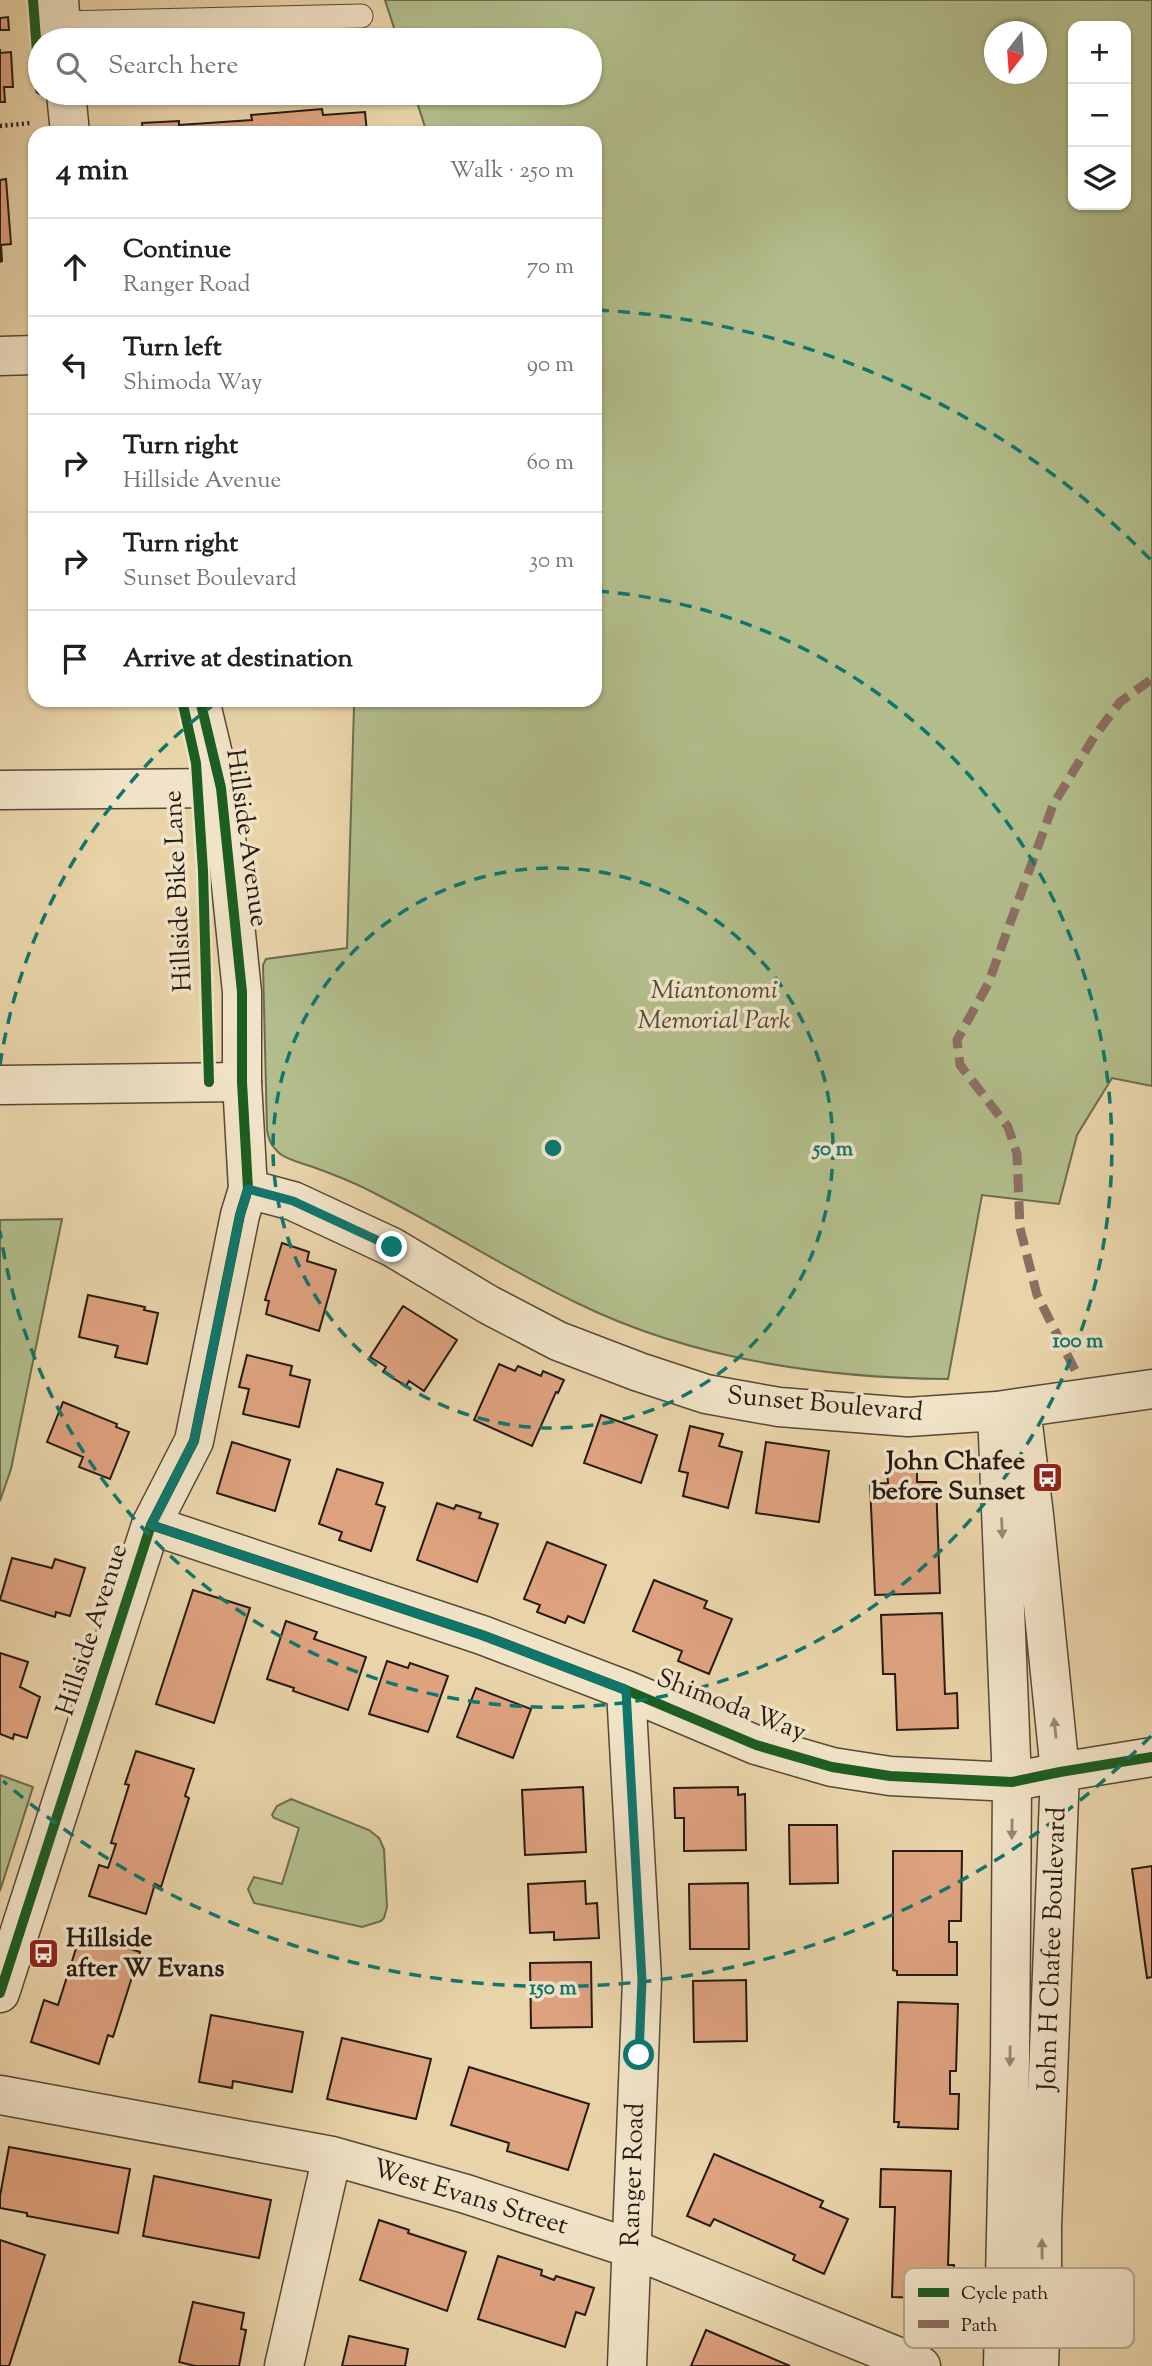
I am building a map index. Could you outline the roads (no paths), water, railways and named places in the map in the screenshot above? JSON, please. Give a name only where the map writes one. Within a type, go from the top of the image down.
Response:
[{"type":"street","points":[[54,126],[62,105]]},
{"type":"street","points":[[0,356],[28,355]]},
{"type":"street","name":"Hillside Avenue","points":[[0,1993],[151,1525],[194,1441],[240,1215],[248,1189],[242,1082],[242,992],[221,788],[202,707]]},
{"type":"street","points":[[0,790],[221,788]]},
{"type":"street","points":[[0,1085],[242,1082]]},
{"type":"street","name":"Sunset Boulevard","points":[[248,1189],[293,1201],[392,1247],[489,1305],[558,1341],[706,1394],[779,1406],[908,1417],[1009,1409],[1152,1389]]},
{"type":"street","name":"John H Chafee Boulevard","points":[[1009,1409],[1034,1515],[1060,1772],[1042,2268]]},
{"type":"street","name":"John H Chafee Boulevard","points":[[1005,2268],[1012,1782],[1009,1409]]},
{"type":"street","name":"Shimoda Way","points":[[151,1525],[482,1635],[626,1690],[756,1745],[832,1767],[890,1776],[1012,1782],[1152,1757]]},
{"type":"street","name":"Ranger Road","points":[[626,1690],[642,1980],[627,2366]]},
{"type":"street","name":"West Evans Street","points":[[0,2095],[332,2157],[466,2194],[630,2248],[920,2366]]},
{"type":"street","points":[[284,2366],[332,2157]]},
{"type":"street","name":"John H Chafee Boulevard","points":[[1003,2348],[1003,2366]]},
{"type":"street","name":"John H Chafee Boulevard","points":[[1039,2366],[1040,2348]]},
{"type":"lane","points":[[61,21],[361,16]]},
{"type":"place","name":"John Chafee before Sunset","points":[[1048,1477]]},
{"type":"place","name":"Hillside after W Evans","points":[[43,1954]]},
{"type":"park label","name":"Miantonomi Memorial Park","points":[[714,1006]]}]
